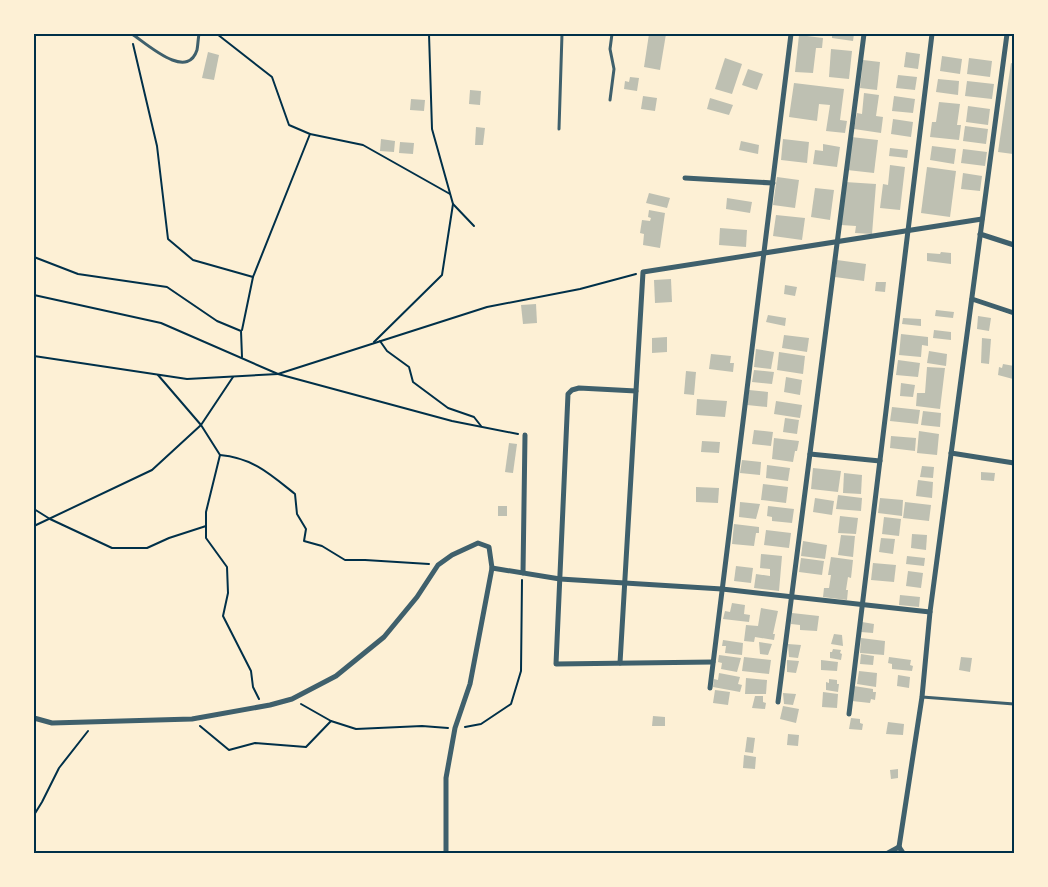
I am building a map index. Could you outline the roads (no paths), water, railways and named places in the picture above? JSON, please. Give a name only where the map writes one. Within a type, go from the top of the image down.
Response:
[{"type":"street","points":[[710,688],[792,34]]},
{"type":"street","points":[[778,702],[864,34]]},
{"type":"street","points":[[849,714],[932,34]]},
{"type":"street","points":[[903,853],[899,847],[922,697],[930,612],[1007,34]]},
{"type":"street","points":[[685,178],[773,183]]},
{"type":"street","points":[[620,663],[643,272],[982,219]]},
{"type":"street","points":[[980,234],[1014,245]]},
{"type":"street","points":[[972,299],[1014,313]]},
{"type":"street","points":[[636,391],[579,388],[572,390],[568,394],[556,664],[713,662]]},
{"type":"street","points":[[523,573],[525,435]]},
{"type":"street","points":[[951,453],[1014,463]]},
{"type":"street","points":[[810,454],[880,461]]},
{"type":"street","points":[[34,718],[52,723],[192,719],[270,706],[292,699],[336,676],[384,636],[417,597],[438,565],[452,555],[478,543],[489,547],[492,568],[470,684],[455,728],[446,778],[446,853]]},
{"type":"street","points":[[492,568],[560,579],[722,589],[930,612]]},
{"type":"street","points":[[888,853],[899,847]]},
{"type":"lane","points":[[132,34],[175,62],[184,63],[193,59],[197,49],[198,34]]},
{"type":"lane","points":[[559,129],[562,34]]},
{"type":"lane","points":[[610,100],[614,69],[610,49],[612,34]]},
{"type":"lane","points":[[922,697],[1014,704]]}]
